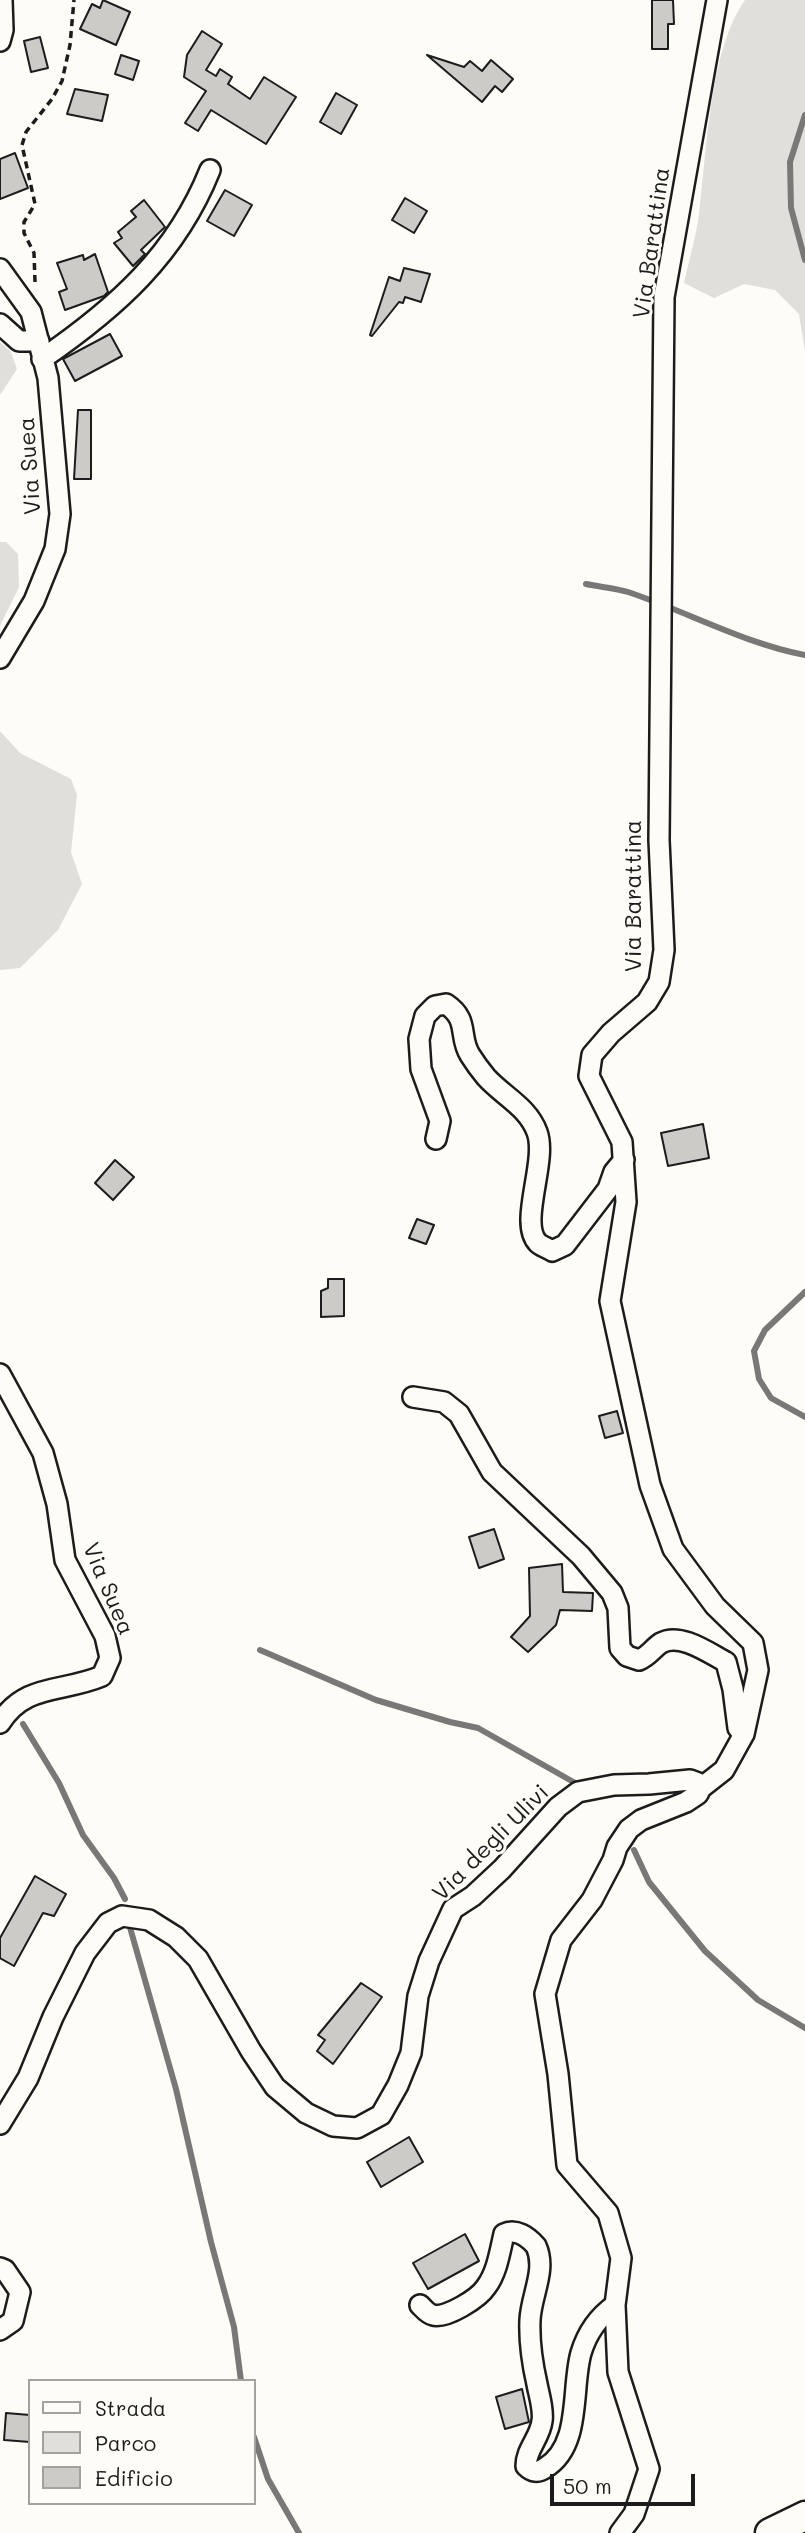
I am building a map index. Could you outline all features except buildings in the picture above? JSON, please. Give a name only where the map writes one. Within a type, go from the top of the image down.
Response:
[{"type":"highway","points":[[770,2533],[805,2516]]},
{"type":"street","points":[[0,41],[3,30],[2,0]]},
{"type":"street","name":"Via Barattina","points":[[701,1788],[724,1770],[744,1734],[758,1670],[753,1643],[715,1606],[673,1549],[650,1485],[610,1301],[626,1202],[622,1142],[589,1076],[592,1055],[611,1033],[646,1002],[659,982],[664,950],[659,840],[664,297],[717,0]]},
{"type":"street","points":[[0,324],[19,341],[41,350],[85,330],[119,301],[160,257],[193,210],[210,170]]},
{"type":"street","points":[[0,269],[31,312]]},
{"type":"street","name":"Via Suea","points":[[0,659],[34,601],[55,549],[60,514],[48,377],[31,312]]},
{"type":"street","points":[[436,1139],[440,1121],[421,1069],[419,1039],[425,1016],[435,1006],[446,1004],[455,1010],[462,1020],[468,1052],[487,1077],[527,1114],[537,1132],[541,1151],[531,1228],[537,1242],[552,1251],[565,1245],[608,1189],[614,1172],[624,1160]]},
{"type":"street","name":"Via Suea","points":[[0,1374],[43,1453],[57,1504],[65,1560],[105,1636],[110,1658],[102,1676],[82,1684],[40,1691],[10,1707],[0,1723]]},
{"type":"street","points":[[414,1397],[444,1402],[459,1415],[492,1472],[581,1556],[612,1593],[618,1608],[620,1648],[627,1656],[639,1660],[646,1657],[658,1644],[669,1639],[691,1644],[726,1662],[738,1728],[744,1734]]},
{"type":"street","name":"Via degli Ulivi","points":[[0,2124],[28,2078],[53,2017],[85,1952],[108,1923],[122,1916],[149,1920],[176,1937],[198,1959],[275,2087],[306,2113],[333,2126],[357,2128],[381,2115],[398,2085],[411,2053],[418,1996],[429,1961],[453,1909],[474,1896],[558,1807],[578,1792],[614,1785],[690,1780],[698,1783],[701,1788]]},
{"type":"street","points":[[620,2533],[634,2514],[649,2469],[618,2372],[615,2305],[621,2258],[608,2213],[567,2165],[558,2074],[545,1994],[561,1940],[592,1900],[617,1847],[629,1829],[641,1820],[686,1802],[698,1794],[701,1788]]},
{"type":"street","points":[[420,2305],[430,2315],[442,2316],[466,2304],[486,2289],[499,2259],[504,2234],[509,2231],[521,2234],[536,2246],[540,2265],[530,2316],[530,2350],[543,2420],[528,2454],[526,2466],[530,2471],[537,2472],[548,2466],[560,2453],[569,2432],[580,2354],[587,2337],[603,2313],[615,2305]]},
{"type":"street","points":[[0,2268],[5,2270],[20,2292],[13,2321],[0,2330]]},
{"type":"path","points":[[31,312],[35,290],[34,253],[24,233],[24,222],[35,204],[22,145],[26,132],[52,99],[62,81],[71,45],[74,0]]},
{"type":"green space","points":[[745,0],[805,0],[805,351],[799,314],[775,290],[744,284],[714,298],[684,283],[698,223],[717,74],[733,21]]},
{"type":"green space","points":[[0,342],[11,352],[17,369],[0,395]]},
{"type":"green space","points":[[0,542],[6,542],[18,554],[19,587],[0,626]]},
{"type":"green space","points":[[0,731],[20,753],[71,779],[77,795],[71,852],[82,884],[58,930],[20,968],[0,970]]},
{"type":"waterway","points":[[805,115],[790,162],[791,208],[805,260]]},
{"type":"waterway","points":[[586,584],[628,592],[760,643],[805,655]]},
{"type":"waterway","points":[[805,1292],[765,1330],[754,1351],[759,1379],[771,1398],[805,1417]]},
{"type":"waterway","points":[[260,1650],[376,1700],[478,1728],[577,1784]]},
{"type":"waterway","points":[[23,1724],[59,1783],[83,1835],[114,1878],[125,1899]]},
{"type":"waterway","points":[[634,1850],[649,1882],[705,1951],[758,2000],[805,2028]]},
{"type":"waterway","points":[[129,1924],[176,2089],[211,2242],[234,2327],[241,2379]]},
{"type":"waterway","points":[[256,2443],[268,2479],[299,2533]]}]
